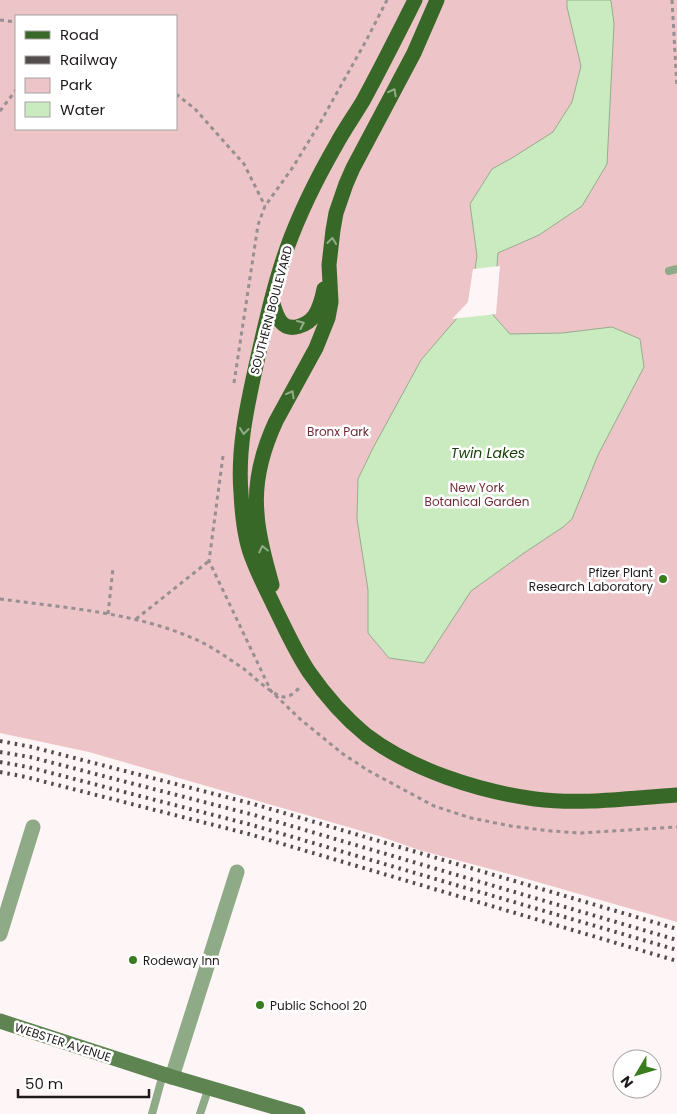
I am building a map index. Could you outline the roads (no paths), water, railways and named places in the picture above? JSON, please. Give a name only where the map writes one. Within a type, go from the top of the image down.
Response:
[{"type":"main road","name":"SOUTHERN BOULEVARD","points":[[415,0],[373,83],[336,145],[299,218],[279,272],[248,401],[243,431],[240,479],[243,513],[252,557],[286,631],[309,671],[328,696],[352,722],[379,744],[417,764],[458,780],[507,794],[562,801],[590,802],[677,795]]},
{"type":"main road","name":"SOUTHERN BOULEVARD","points":[[278,614],[257,514],[256,501],[260,472],[268,439],[316,348],[325,324],[331,302],[329,265],[333,230],[336,212],[346,184],[414,53],[437,0]]},
{"type":"main road","points":[[272,298],[277,316],[284,326],[296,328],[305,323],[313,318],[320,307],[329,265]]},
{"type":"main road","name":"WEBSTER AVENUE","points":[[0,1021],[167,1075],[298,1114]]},
{"type":"street","points":[[0,934],[33,827]]},
{"type":"street","points":[[167,1075],[237,872]]},
{"type":"lane","points":[[152,1114],[167,1075]]},
{"type":"lane","points":[[200,1114],[209,1087]]},
{"type":"water","name":"Twin Lakes","points":[[567,0],[611,1],[614,24],[607,164],[582,206],[539,235],[498,253],[493,315],[510,334],[562,333],[612,327],[640,339],[644,367],[598,455],[572,519],[471,591],[424,663],[389,658],[368,633],[368,590],[357,519],[358,479],[421,360],[470,303],[477,256],[470,204],[492,169],[553,132],[572,102],[581,66]]},
{"type":"railway","points":[[0,741],[32,747],[257,805],[677,929]]},
{"type":"railway","points":[[0,752],[30,757],[254,815],[677,940]]},
{"type":"railway","points":[[0,762],[28,767],[252,825],[677,950]]},
{"type":"railway","points":[[0,772],[249,834],[677,961]]},
{"type":"place","name":"Pfizer Plant Research Laboratory","points":[[663,579]]},
{"type":"place","name":"Rodeway Inn","points":[[133,960]]},
{"type":"place","name":"Public School 20","points":[[260,1005]]},
{"type":"park label","name":"Bronx Park","points":[[338,431]]},
{"type":"park label","name":"New York Botanical Garden","points":[[477,494]]}]
